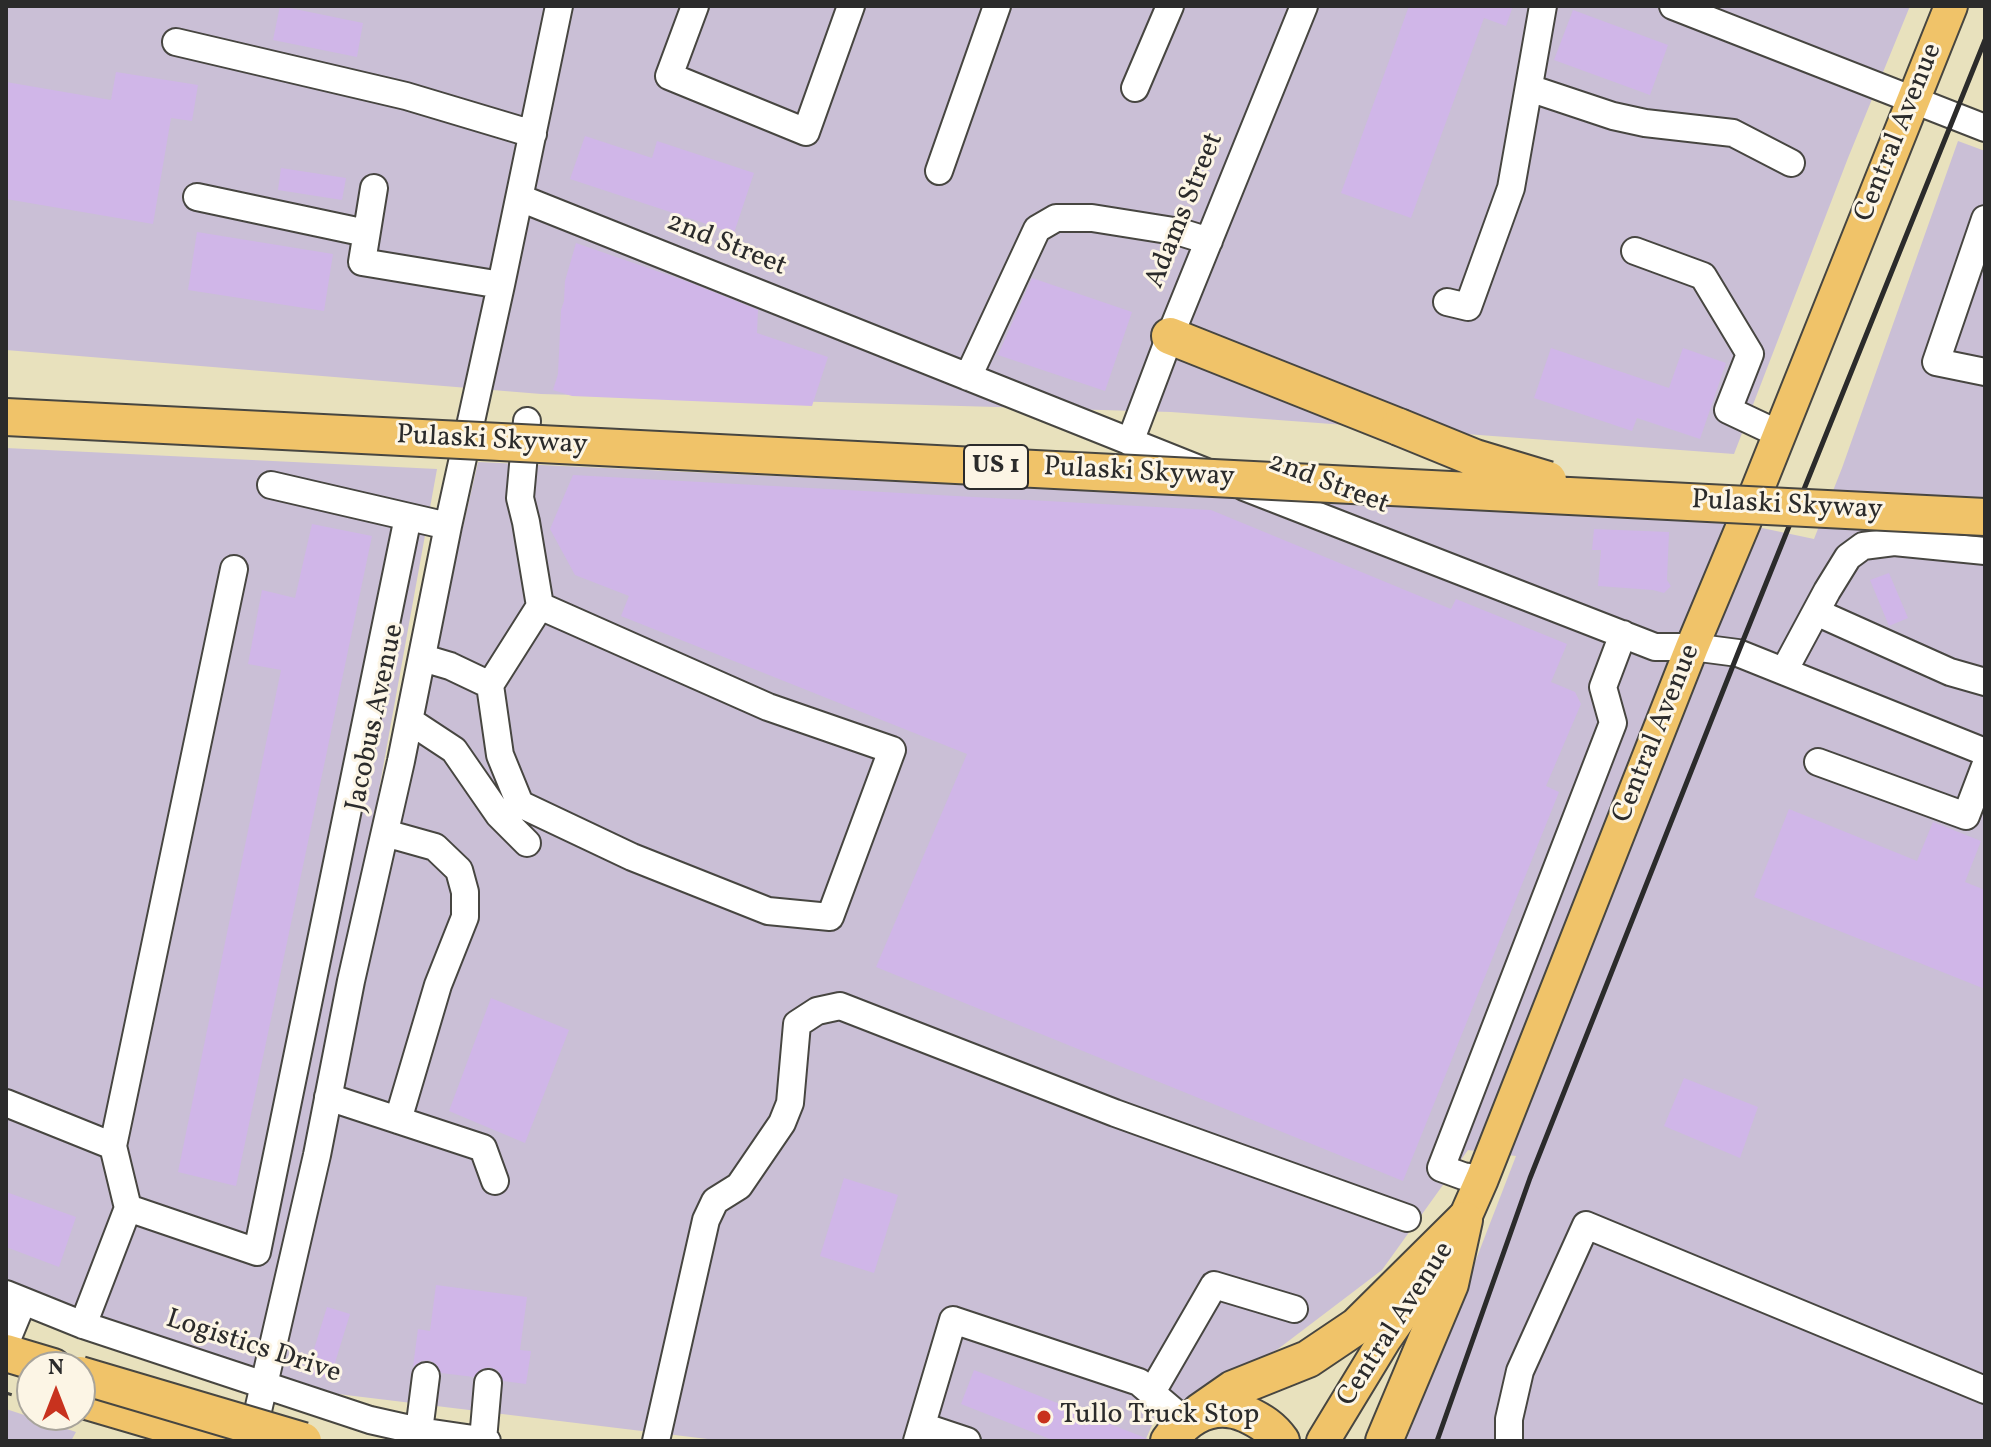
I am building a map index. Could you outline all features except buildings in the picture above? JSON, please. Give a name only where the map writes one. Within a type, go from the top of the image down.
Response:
[{"type":"highway","points":[[1170,336],[1503,468],[1541,478],[1611,488],[1985,506]]},
{"type":"highway","name":"Pulaski Skyway","points":[[6,398],[1985,496]]},
{"type":"highway","name":"Pulaski Skyway","points":[[6,417],[1985,517]]},
{"type":"highway","points":[[1185,1425],[1233,1389],[1308,1359],[1357,1326],[1464,1220]]},
{"type":"highway","points":[[1384,1441],[1450,1284],[1464,1220]]},
{"type":"highway","points":[[96,1380],[303,1441]]},
{"type":"highway","points":[[96,1404],[223,1441]]},
{"type":"highway","points":[[1185,1425],[1219,1409],[1240,1412],[1268,1426],[1281,1441]]},
{"type":"main road","name":"Central Avenue","points":[[1323,1441],[1370,1362],[1445,1253],[1482,1179],[1692,647],[1951,6]]},
{"type":"street","name":"Jacobus Avenue","points":[[251,1441],[314,1169],[351,981],[410,721],[448,526],[559,6]]},
{"type":"street","points":[[695,6],[669,76],[806,132],[851,6]]},
{"type":"street","points":[[939,171],[997,6]]},
{"type":"street","points":[[1135,88],[1170,6]]},
{"type":"street","name":"Adams Street","points":[[1130,442],[1304,6]]},
{"type":"street","points":[[1447,302],[1468,307],[1511,188],[1543,6]]},
{"type":"street","points":[[1673,6],[1985,128]]},
{"type":"street","points":[[176,42],[406,96],[533,134]]},
{"type":"street","points":[[1529,88],[1613,116],[1645,123],[1733,133],[1791,163]]},
{"type":"street","points":[[374,188],[362,262],[501,285]]},
{"type":"street","points":[[197,197],[366,233]]},
{"type":"street","name":"2nd Street","points":[[520,198],[1130,442],[1655,647],[1692,647],[1738,653],[1985,752]]},
{"type":"street","points":[[968,377],[1037,229],[1056,218],[1092,218],[1180,232],[1209,241]]},
{"type":"street","points":[[1985,219],[1936,362],[1985,372]]},
{"type":"street","points":[[1635,251],[1703,276],[1750,354],[1728,410],[1779,434]]},
{"type":"street","points":[[527,421],[520,498],[540,606],[490,685],[500,755],[520,804],[632,857],[768,911],[830,917],[892,750],[768,707],[540,606]]},
{"type":"street","points":[[271,485],[448,526]]},
{"type":"street","points":[[128,1208],[257,1252],[408,517]]},
{"type":"street","points":[[1784,671],[1848,557],[1863,546],[1894,542],[1985,551]]},
{"type":"street","points":[[83,1325],[128,1208],[113,1146],[234,569]]},
{"type":"street","points":[[1816,612],[1950,672],[1985,682]]},
{"type":"street","points":[[1482,1179],[1441,1168],[1613,723],[1603,687],[1623,634]]},
{"type":"street","points":[[423,658],[450,666],[490,685]]},
{"type":"street","points":[[410,721],[454,750],[499,815],[527,843]]},
{"type":"street","points":[[1818,762],[1966,816],[1985,766]]},
{"type":"street","points":[[385,833],[435,847],[459,870],[465,892],[465,917],[438,985],[398,1120]]},
{"type":"street","points":[[656,1441],[706,1220],[715,1201],[739,1186],[782,1123],[790,1103],[797,1024],[817,1011],[840,1006],[1115,1113],[1407,1218]]},
{"type":"street","points":[[328,1097],[483,1148],[495,1181]]},
{"type":"street","points":[[6,1103],[113,1146]]},
{"type":"street","points":[[1509,1441],[1509,1419],[1520,1371],[1586,1225],[1985,1390]]},
{"type":"street","points":[[1152,1392],[1214,1285],[1294,1309]]},
{"type":"street","points":[[6,1342],[14,1298]]},
{"type":"street","name":"Logistics Drive","points":[[14,1298],[83,1325],[370,1420],[485,1441]]},
{"type":"street","points":[[967,1441],[920,1433],[953,1320],[1139,1382],[1185,1425]]},
{"type":"street","points":[[419,1431],[426,1376]]},
{"type":"street","points":[[485,1441],[488,1383]]},
{"type":"shaded area","points":[[6,6],[1910,6],[1734,454],[1171,412],[541,394],[6,350]]},
{"type":"shaded area","points":[[1958,141],[1985,151],[1985,1441],[1406,1441],[1516,1156],[1468,1150],[1382,1270],[1278,1349],[1157,1414],[1145,1441],[724,1441],[272,1386],[271,1389],[6,1312],[6,448],[437,469],[299,1232],[478,462],[1729,521],[1814,539]]},
{"type":"shaded area","points":[[6,1409],[16,1412],[16,1431],[76,1432],[71,1441],[6,1441]]},
{"type":"railway","points":[[1437,1441],[1530,1178],[1985,40]]},
{"type":"place","name":"Tullo Truck Stop","points":[[1044,1417]]}]
